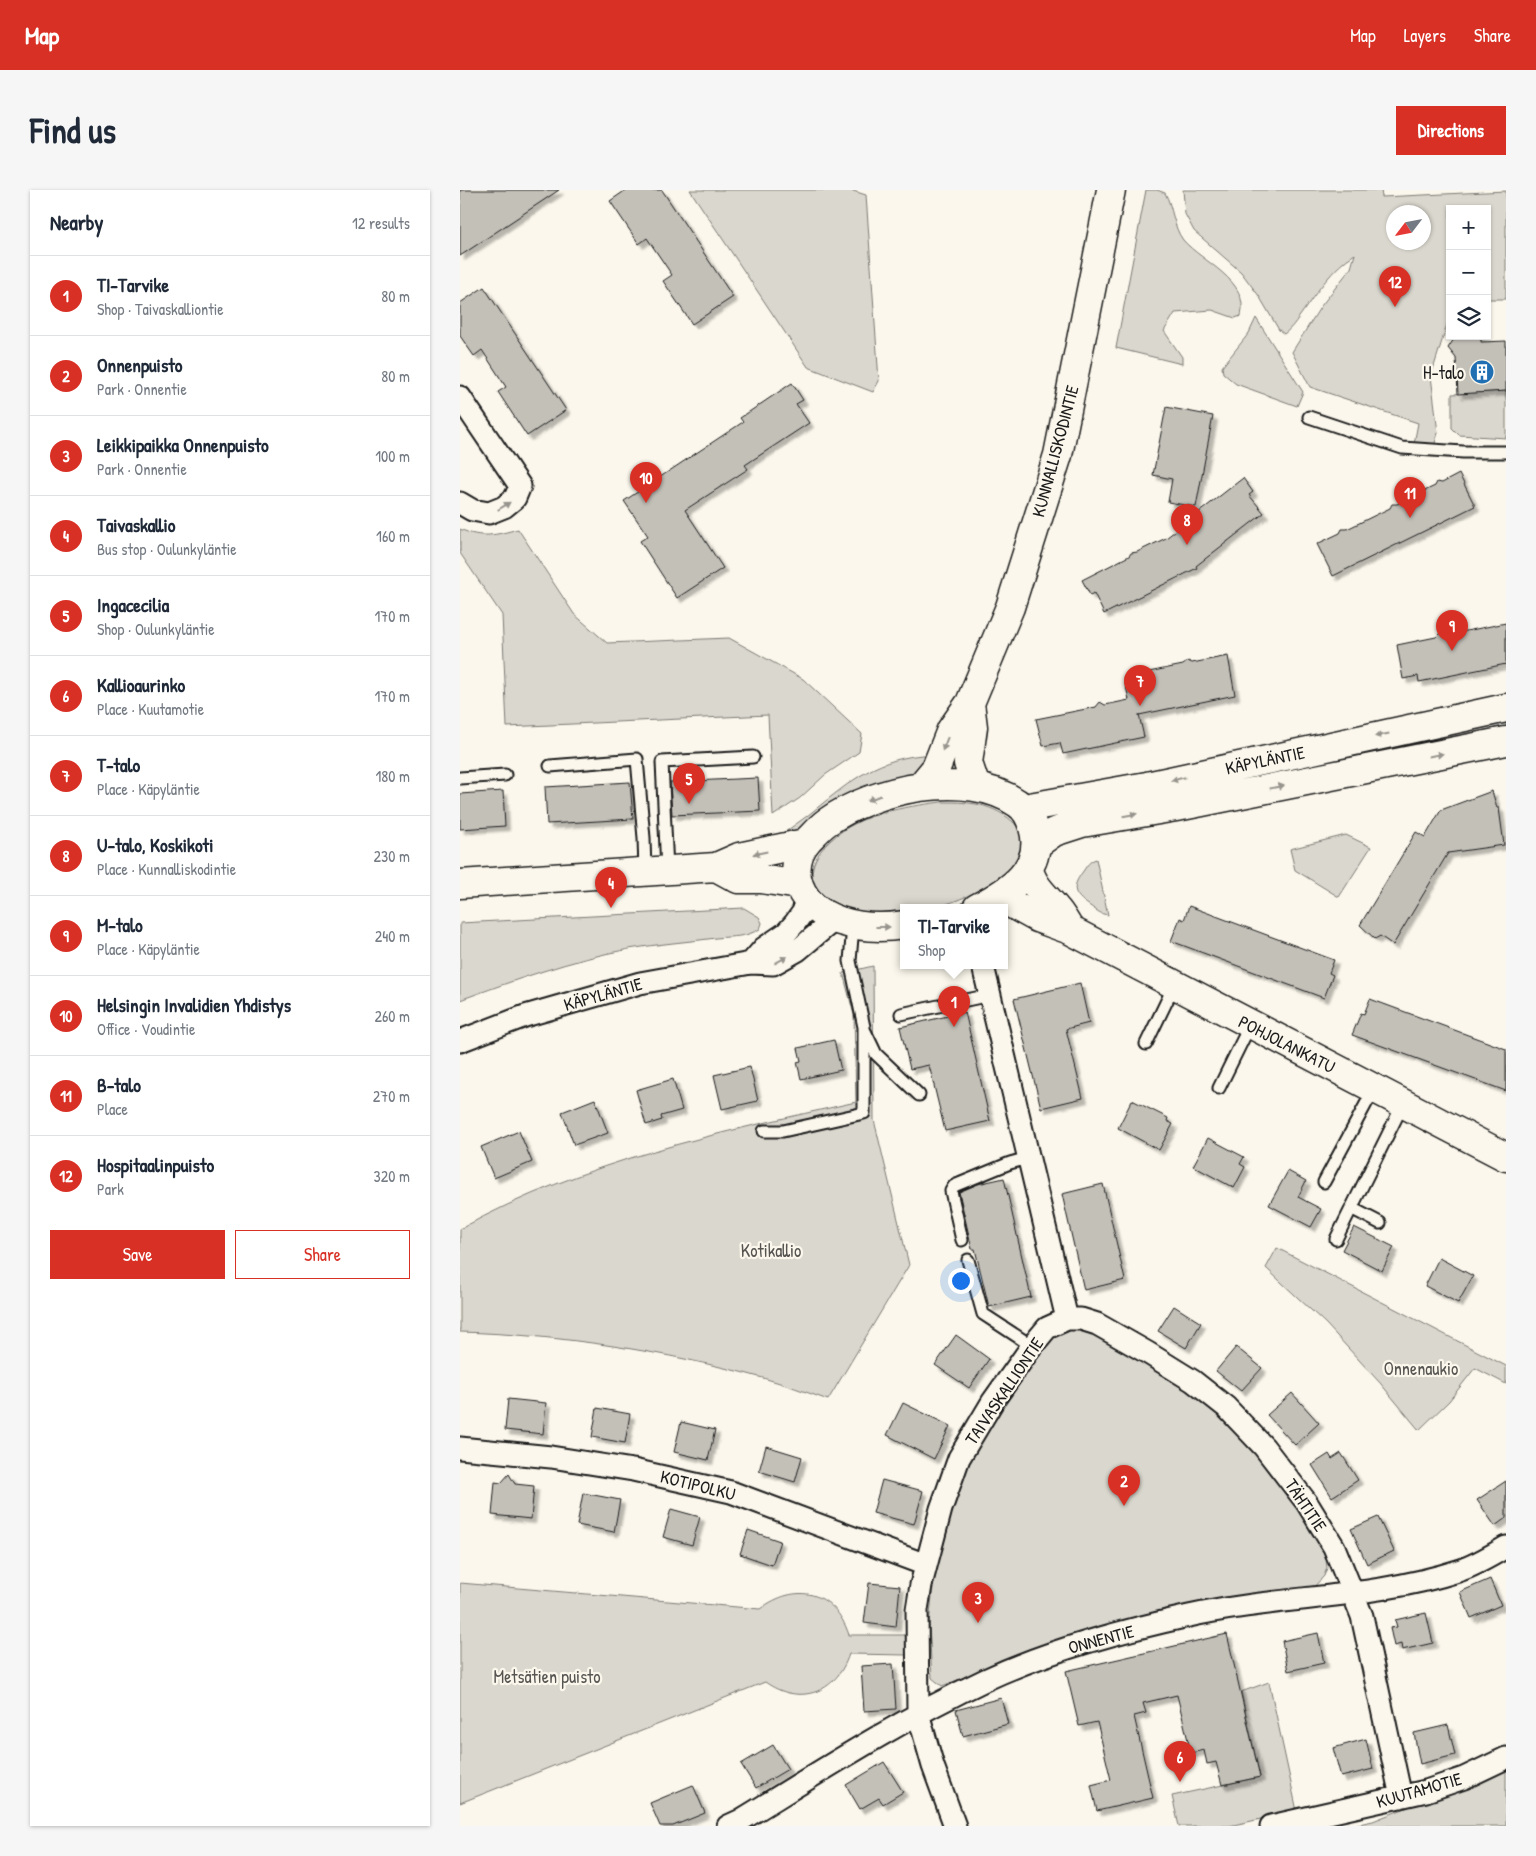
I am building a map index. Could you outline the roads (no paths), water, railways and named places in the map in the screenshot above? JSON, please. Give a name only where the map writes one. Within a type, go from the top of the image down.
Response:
[{"type":"main road","name":"KUNNALLISKODINTIE","points":[[922,786],[936,768],[951,730],[970,703],[1010,607],[1058,455],[1112,190]]},
{"type":"main road","name":"KUNNALLISKODINTIE","points":[[970,703],[973,727],[968,763],[976,787]]},
{"type":"main road","name":"KÄPYLÄNTIE","points":[[1024,808],[1147,786],[1506,708]]},
{"type":"main road","name":"KÄPYLÄNTIE","points":[[988,902],[1014,885],[1033,856],[1054,832],[1082,823],[1182,806],[1506,741]]},
{"type":"main road","points":[[900,926],[886,928],[844,923],[811,904],[803,892],[796,866],[799,853],[805,843],[826,822],[846,810],[885,794],[922,786],[976,787],[1002,795],[1024,808]]},
{"type":"main road","name":"POHJOLANKATU","points":[[1024,808],[1031,821],[1033,881],[1040,893],[1057,910],[1070,930]]},
{"type":"main road","points":[[460,884],[716,866],[739,857],[805,843]]},
{"type":"main road","points":[[716,866],[738,879],[761,878],[803,892]]},
{"type":"main road","name":"POHJOLANKATU","points":[[1008,909],[1070,930],[1174,986],[1506,1157]]},
{"type":"street","points":[[460,397],[520,486],[515,498],[504,508],[489,514],[472,510],[460,503]]},
{"type":"street","points":[[751,963],[764,948],[786,933],[795,923],[803,912],[803,892]]},
{"type":"street","name":"KÄPYLÄNTIE","points":[[460,1041],[525,1016],[640,983],[751,963],[773,964],[844,923]]},
{"type":"street","points":[[984,969],[1067,1319]]},
{"type":"street","name":"TAIVASKALLIONTIE","points":[[955,1826],[932,1766],[918,1713],[917,1610],[926,1565],[940,1509],[959,1458],[993,1401],[1032,1346],[1047,1328],[1067,1319]]},
{"type":"street","name":"TÄHTITIE","points":[[1067,1319],[1081,1319],[1097,1324],[1193,1381],[1226,1407],[1264,1448],[1308,1503],[1334,1547],[1362,1616],[1401,1797]]},
{"type":"street","name":"KOTIPOLKU","points":[[460,1448],[551,1457],[633,1470],[730,1492],[926,1565]]},
{"type":"street","name":"ONNENTIE","points":[[728,1826],[918,1713],[986,1679],[1051,1653],[1189,1616],[1229,1608],[1386,1589],[1460,1571],[1506,1547]]},
{"type":"street","name":"KUUTAMOTIE","points":[[1271,1826],[1401,1797],[1464,1778],[1506,1758]]},
{"type":"lane","points":[[1309,417],[1402,448],[1463,452],[1506,452]]},
{"type":"lane","points":[[656,870],[662,762],[753,757]]},
{"type":"lane","points":[[550,766],[637,759],[644,838],[656,870]]},
{"type":"lane","points":[[460,778],[505,774]]},
{"type":"lane","points":[[764,1131],[783,1131],[864,1113],[864,1027],[844,923]]},
{"type":"lane","points":[[1146,1044],[1174,986]]},
{"type":"lane","points":[[901,1014],[990,995]]},
{"type":"lane","points":[[1219,1088],[1250,1025]]},
{"type":"lane","points":[[864,1027],[876,1054],[918,1095]]},
{"type":"lane","points":[[1324,1182],[1374,1089]]},
{"type":"lane","points":[[1336,1239],[1403,1104]]},
{"type":"lane","points":[[962,1240],[951,1191],[954,1186],[984,1173],[1028,1158]]},
{"type":"lane","points":[[1352,1208],[1380,1223]]},
{"type":"lane","points":[[968,1260],[983,1314],[1032,1346]]},
{"type":"place","name":"Hospitaalinpuisto","points":[[1395,307]]},
{"type":"place","name":"H-talo","points":[[1482,372]]},
{"type":"place","name":"Helsingin Invalidien Yhdistys","points":[[646,503]]},
{"type":"place","name":"B-talo","points":[[1410,518]]},
{"type":"place","name":"U-talo, Koskikoti","points":[[1187,545]]},
{"type":"place","name":"M-talo","points":[[1452,651]]},
{"type":"place","name":"T-talo","points":[[1140,706]]},
{"type":"place","name":"Ingacecilia","points":[[689,804]]},
{"type":"place","name":"Taivaskallio","points":[[611,908]]},
{"type":"place","name":"TI-Tarvike","points":[[954,1027]]},
{"type":"place","name":"Onnenpuisto","points":[[1124,1506]]},
{"type":"place","name":"Leikkipaikka Onnenpuisto","points":[[978,1623]]},
{"type":"place","name":"Kallioaurinko","points":[[1180,1782]]},
{"type":"park label","name":"Kotikallio","points":[[771,1250]]},
{"type":"park label","name":"Onnenaukio","points":[[1421,1368]]},
{"type":"park label","name":"Metsätien puisto","points":[[547,1676]]}]
